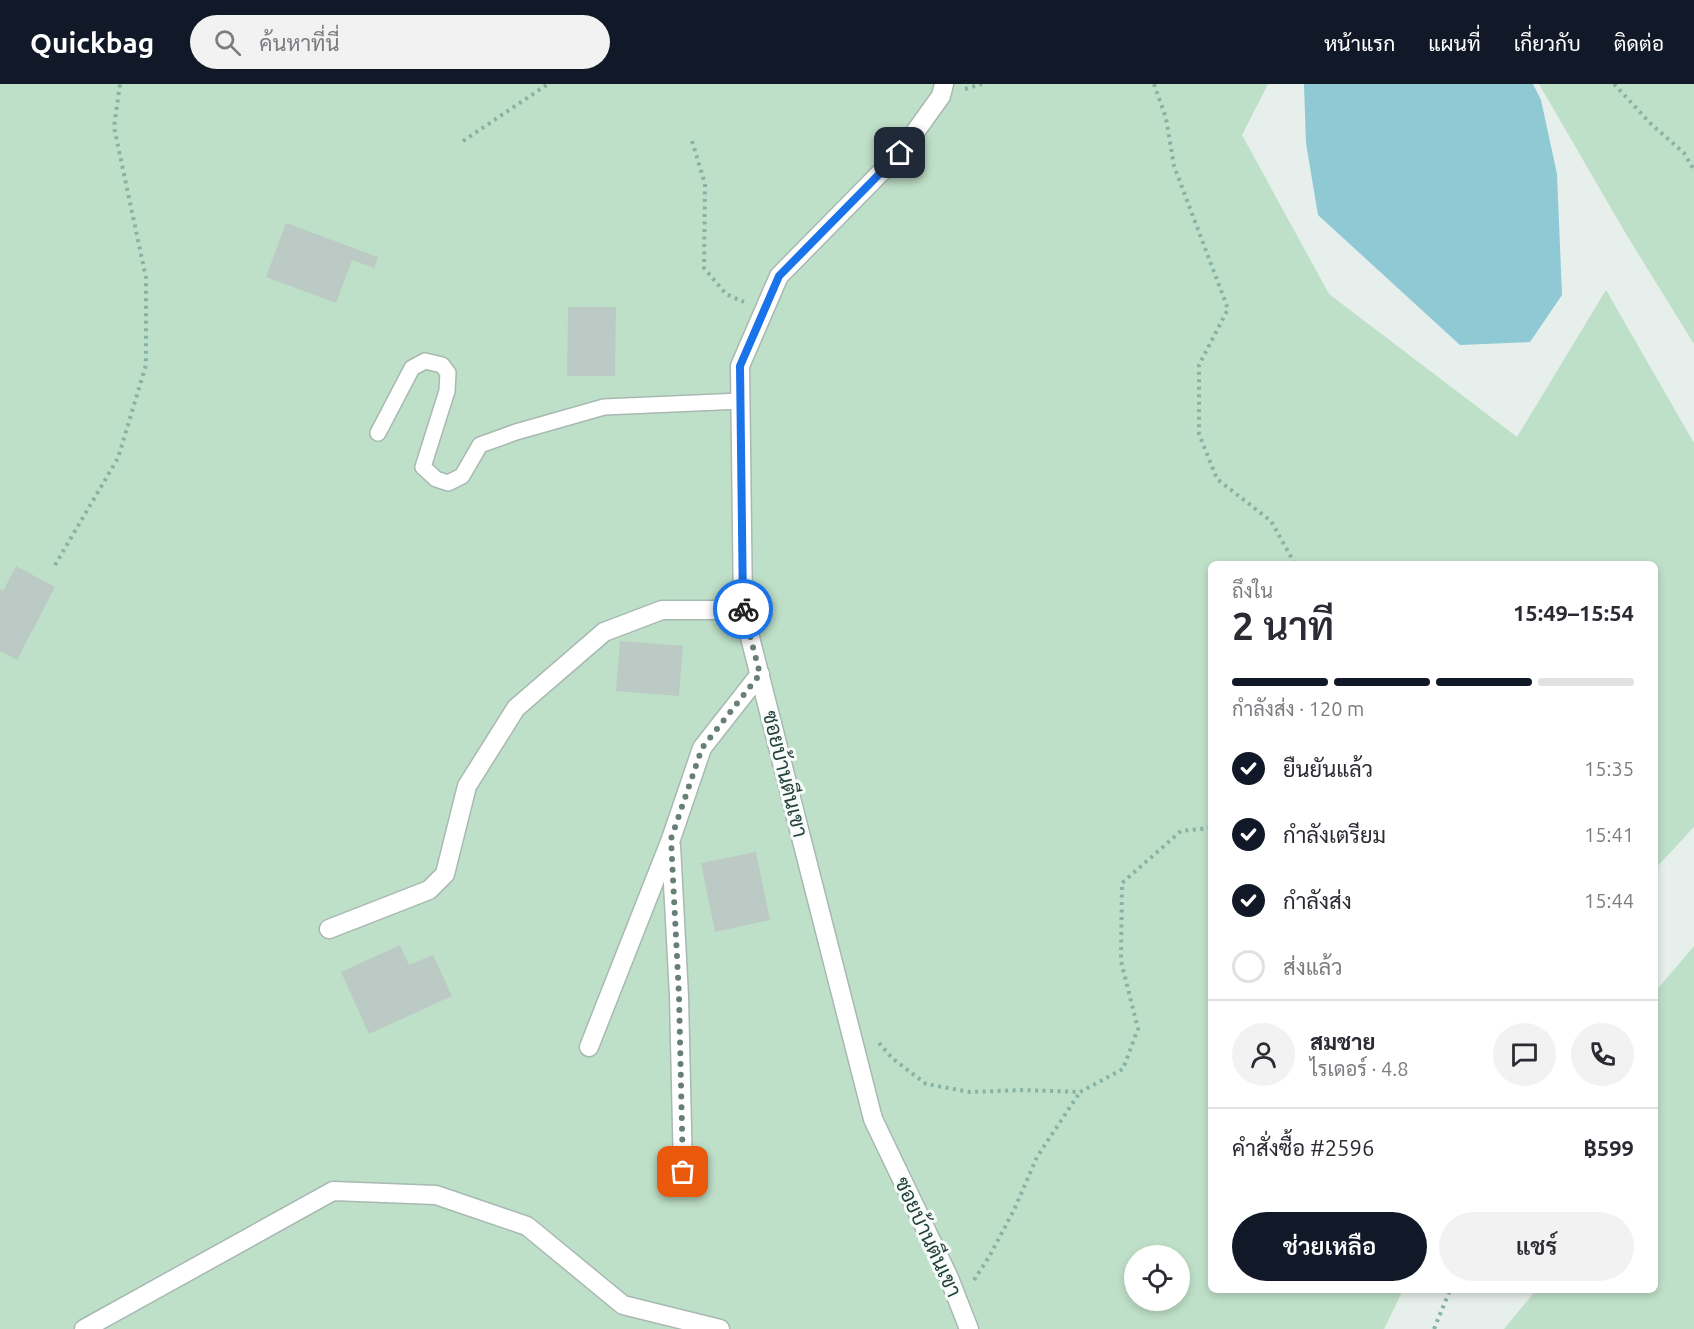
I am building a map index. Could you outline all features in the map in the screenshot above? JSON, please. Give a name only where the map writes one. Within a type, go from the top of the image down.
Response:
[{"type":"street","name":"ซอยบ้านตีนเขา","points":[[944,84],[941,96],[900,153],[779,276],[740,366],[743,610],[873,1119],[969,1329]]},
{"type":"street","points":[[329,929],[429,890],[445,874],[467,786],[516,708],[604,632],[662,610],[743,610]]},
{"type":"street","points":[[589,1047],[671,839],[702,748],[760,674]]},
{"type":"street","points":[[671,839],[679,996],[683,1172]]},
{"type":"street","points":[[84,1329],[333,1191],[436,1195],[527,1226],[623,1305],[720,1329]]},
{"type":"lane","points":[[378,433],[412,368],[425,362],[442,365],[448,373],[447,391],[423,467],[436,479],[448,483],[462,476],[480,445],[538,425],[604,407],[741,401]]},
{"type":"path","points":[[55,565],[118,458],[146,365],[146,278],[114,127],[120,84]]},
{"type":"path","points":[[463,141],[548,84]]},
{"type":"path","points":[[1154,84],[1166,118],[1174,166],[1228,309],[1199,365],[1199,434],[1217,479],[1271,521],[1293,561]]},
{"type":"path","points":[[1614,84],[1651,124],[1684,153],[1694,170]]},
{"type":"path","points":[[692,141],[705,184],[704,268],[726,294],[764,311]]},
{"type":"path","points":[[958,1303],[994,1247],[1014,1210],[1037,1157],[1080,1092],[1123,1069],[1138,1029],[1121,961],[1122,883],[1181,831],[1208,828]]},
{"type":"path","points":[[878,1042],[892,1058],[926,1084],[970,1092],[1024,1090],[1080,1092]]},
{"type":"path","points":[[1434,1329],[1449,1293]]},
{"type":"green space","points":[[0,84],[1268,84],[1242,135],[1329,294],[1517,437],[1606,290],[1694,443],[1694,827],[1658,866],[1658,561],[1208,561],[1208,1293],[1402,1293],[1384,1329],[0,1329]]},
{"type":"green space","points":[[1539,84],[1694,84],[1694,344],[1626,234]]},
{"type":"green space","points":[[1694,946],[1694,1329],[1504,1329],[1534,1293],[1658,1293],[1658,988]]},
{"type":"water","points":[[1304,84],[1533,84],[1541,100],[1557,174],[1562,295],[1530,342],[1460,345],[1318,215],[1306,143]]},
{"type":"building","points":[[286,223],[378,257],[374,268],[352,260],[336,303],[266,277]]},
{"type":"building","points":[[568,307],[616,307],[615,376],[567,376]]},
{"type":"building","points":[[16,566],[55,587],[17,660],[0,651],[0,589],[3,591]]},
{"type":"building","points":[[620,641],[683,646],[679,696],[616,691]]},
{"type":"building","points":[[756,852],[770,920],[715,932],[701,863]]},
{"type":"building","points":[[400,945],[409,965],[433,955],[452,996],[369,1034],[341,972]]},
{"type":"way so far","points":[[683,1172],[679,996],[671,839],[702,748],[760,674],[743,609]]},
{"type":"route","points":[[743,609],[740,366],[779,276],[900,153]]}]
